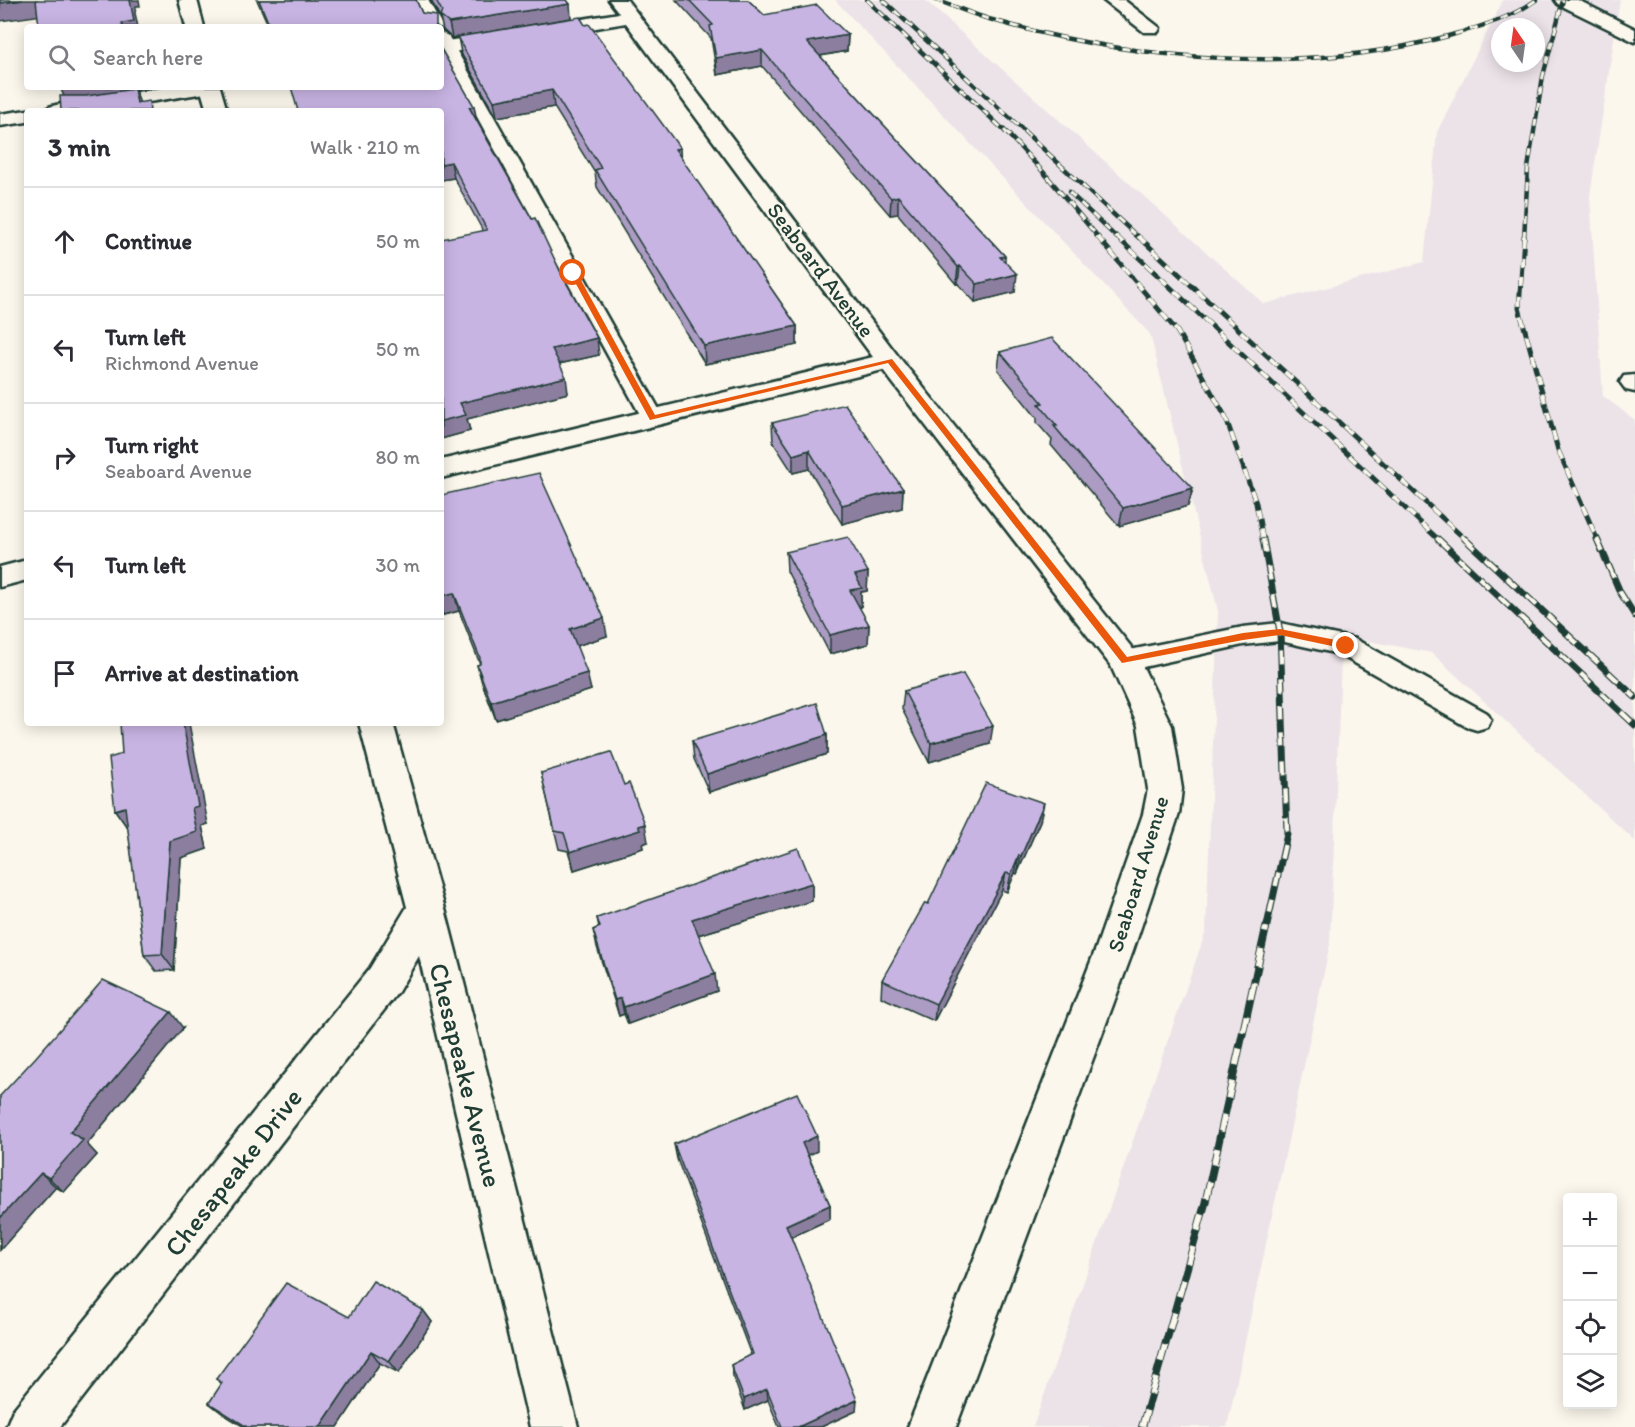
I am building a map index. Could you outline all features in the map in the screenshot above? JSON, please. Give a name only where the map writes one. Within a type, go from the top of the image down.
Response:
[{"type":"street","points":[[188,0],[194,24]]},
{"type":"street","points":[[1112,0],[1151,28]]},
{"type":"street","points":[[1564,0],[1635,36]]},
{"type":"street","points":[[444,44],[625,9]]},
{"type":"street","name":"Seaboard Avenue","points":[[625,9],[890,361],[1125,661],[1155,726],[1165,789],[1161,814],[1114,951],[932,1427]]},
{"type":"street","points":[[75,108],[186,90]]},
{"type":"street","points":[[211,90],[216,108]]},
{"type":"street","points":[[0,120],[24,116]]},
{"type":"street","points":[[444,468],[890,361]]},
{"type":"street","points":[[0,577],[24,571]]},
{"type":"street","name":"Chesapeake Avenue","points":[[377,726],[426,909],[554,1427]]},
{"type":"street","name":"Chesapeake Drive","points":[[30,1427],[384,981],[426,909]]},
{"type":"lane","points":[[420,0],[433,24]]},
{"type":"lane","points":[[444,46],[652,418]]},
{"type":"lane","points":[[1125,661],[1243,636],[1280,632],[1346,646],[1477,720]]},
{"type":"shaded area","points":[[835,0],[925,0],[1264,304],[1424,262],[1437,132],[1491,24],[1491,72],[1545,72],[1545,18],[1494,18],[1503,0],[1620,0],[1590,196],[1603,396],[1635,420],[1635,841],[1432,653],[1342,636],[1330,944],[1227,1427],[1033,1427],[1206,931],[1218,611],[1150,334]]},
{"type":"building","points":[[0,0],[23,0],[0,3]]},
{"type":"building","points":[[36,0],[130,0],[134,21],[122,24],[39,24]]},
{"type":"building","points":[[259,0],[416,0],[422,13],[436,15],[436,24],[269,24]]},
{"type":"building","points":[[436,0],[567,0],[570,4],[449,23],[440,16],[442,11]]},
{"type":"building","points":[[689,0],[748,0],[764,15],[817,5],[848,35],[807,42],[1005,256],[1000,257],[1017,274],[977,284],[960,266],[958,267],[898,196],[891,198],[762,50],[716,58],[710,26],[713,25]]},
{"type":"building","points":[[580,17],[585,25],[589,24],[680,148],[675,149],[797,326],[704,346],[595,170],[601,168],[552,90],[494,101],[457,37]]},
{"type":"building","points":[[444,54],[474,106],[469,107],[532,219],[535,218],[562,275],[597,338],[552,349],[566,377],[460,403],[466,415],[444,420],[444,238],[487,230],[451,162],[444,163],[444,108],[297,108],[292,90],[444,90]]},
{"type":"building","points":[[134,90],[137,103],[149,101],[150,108],[61,108],[60,96],[86,96]]},
{"type":"building","points":[[1052,338],[1193,488],[1123,508],[1054,426],[1057,426],[1039,404],[1043,403],[1000,352]]},
{"type":"building","points":[[845,404],[903,489],[842,505],[809,450],[793,455],[772,423]]},
{"type":"building","points":[[539,473],[604,618],[570,629],[587,673],[491,702],[477,665],[480,664],[480,658],[454,593],[444,595],[444,494]]},
{"type":"building","points":[[848,537],[868,572],[855,575],[862,588],[850,590],[869,625],[830,635],[786,552]]},
{"type":"building","points":[[963,674],[993,726],[931,743],[904,691]]},
{"type":"building","points":[[817,703],[827,735],[707,774],[692,741]]},
{"type":"building","points":[[120,726],[184,726],[198,806],[192,808],[197,832],[170,841],[162,954],[144,955],[125,807],[115,810],[109,758],[122,754]]},
{"type":"building","points":[[611,752],[624,785],[629,783],[645,824],[638,826],[640,830],[570,852],[564,833],[555,831],[541,773]]},
{"type":"building","points":[[986,783],[1044,803],[1021,856],[1019,855],[1011,874],[1006,873],[936,1004],[882,980],[925,903],[928,904]]},
{"type":"building","points":[[798,848],[812,883],[692,919],[715,974],[624,1007],[621,998],[615,1000],[593,930],[600,927],[597,918]]},
{"type":"building","points":[[103,980],[171,1012],[70,1132],[83,1140],[49,1178],[41,1173],[0,1218],[0,1096]]},
{"type":"building","points":[[797,1093],[817,1136],[802,1143],[830,1205],[786,1225],[857,1400],[798,1427],[782,1427],[767,1389],[744,1399],[731,1365],[753,1354],[674,1144]]},
{"type":"building","points":[[373,1281],[423,1310],[389,1361],[371,1351],[320,1427],[247,1427],[209,1403],[222,1383],[216,1379],[286,1283],[349,1317]]},
{"type":"railway","points":[[867,0],[1006,133]]},
{"type":"railway","points":[[883,0],[1139,238]]},
{"type":"railway","points":[[936,0],[996,21],[1106,46],[1163,54],[1280,59],[1338,56],[1394,48],[1448,36],[1483,26],[1526,7],[1536,0]]},
{"type":"railway","points":[[1524,238],[1528,168],[1543,76],[1563,0]]},
{"type":"railway","points":[[1006,133],[1010,136]]},
{"type":"railway","points":[[1006,133],[1099,238]]},
{"type":"railway","points":[[1069,192],[1117,238]]},
{"type":"railway","points":[[1097,236],[1177,331],[1225,416],[1256,503],[1263,541]]},
{"type":"railway","points":[[1116,236],[1440,541]]},
{"type":"railway","points":[[1138,236],[1467,541]]},
{"type":"railway","points":[[1524,236],[1519,308],[1558,450],[1598,541]]},
{"type":"railway","points":[[1263,539],[1280,632],[1287,834],[1266,930]]},
{"type":"railway","points":[[1438,539],[1635,725]]},
{"type":"railway","points":[[1465,539],[1635,697]]},
{"type":"railway","points":[[1597,539],[1620,592],[1635,616]]},
{"type":"railway","points":[[1142,1427],[1205,1204],[1266,928]]},
{"type":"route","points":[[573,273],[652,418],[890,361],[1125,661],[1243,636],[1280,632],[1346,646]]}]
